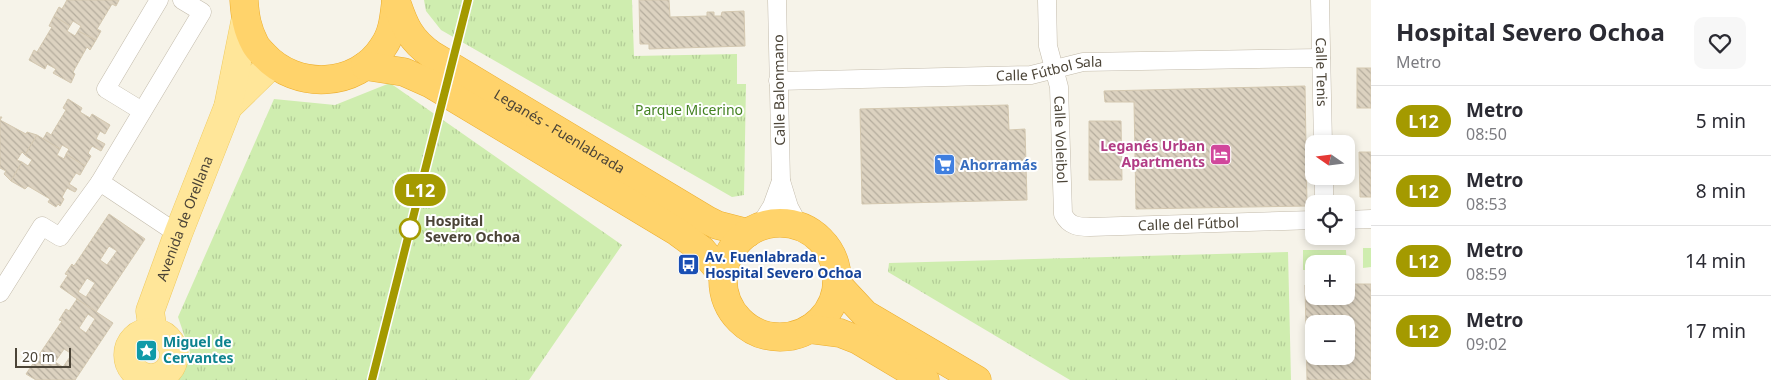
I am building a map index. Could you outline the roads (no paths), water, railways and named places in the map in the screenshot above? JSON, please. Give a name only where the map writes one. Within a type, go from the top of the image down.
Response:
[{"type":"highway","points":[[245,11],[255,45],[272,64],[294,76],[318,81],[343,77],[365,66],[383,48],[394,24],[396,0]]},
{"type":"highway","name":"Leganés - Fuenlabrada","points":[[396,0],[406,29],[412,38],[444,63],[707,220],[717,225],[753,230]]},
{"type":"highway","name":"Leganés - Fuenlabrada","points":[[365,66],[404,72],[431,84],[676,231],[702,250],[723,275]]},
{"type":"highway","name":"Leganés - Fuenlabrada","points":[[779,223],[798,225],[805,229],[814,234],[828,248],[835,266],[837,284],[833,302],[823,318],[809,329],[795,335],[781,337],[766,336],[754,331],[742,323],[727,302],[723,289],[723,275],[727,259],[735,244],[753,230],[779,223]]},
{"type":"highway","points":[[837,284],[865,314],[977,380]]},
{"type":"highway","name":"Leganés - Fuenlabrada","points":[[809,329],[840,333],[858,340],[925,380]]},
{"type":"main road","name":"Avenida de Orellana","points":[[153,332],[150,311],[228,107],[245,11]]},
{"type":"main road","name":"Avenida de Orellana","points":[[228,107],[272,64]]},
{"type":"main road","points":[[146,333],[161,334],[171,345],[174,352],[171,366],[166,372],[152,378],[138,374],[129,374],[128,354],[133,341],[146,333]]},
{"type":"street","points":[[142,111],[106,89],[159,0]]},
{"type":"street","points":[[0,293],[42,226],[60,238],[100,182],[202,12],[182,0]]},
{"type":"street","name":"Calle Balonmano","points":[[777,0],[781,181],[789,207],[796,220],[805,229]]},
{"type":"street","name":"Calle Voleibol","points":[[1047,0],[1048,46],[1059,87],[1063,214],[1066,220]]},
{"type":"street","name":"Calle Tenis","points":[[1320,0],[1323,135]]},
{"type":"street","name":"Calle Fútbol Sala","points":[[778,81],[1031,75],[1083,62],[1321,58]]},
{"type":"street","name":"Calle Balonmano","points":[[753,230],[772,206],[781,181]]},
{"type":"street","points":[[100,182],[178,234]]},
{"type":"street","name":"Calle del Fútbol","points":[[1066,220],[1078,227],[1305,220]]},
{"type":"street","points":[[1355,220],[1371,220]]},
{"type":"metro line","name":"L12","points":[[372,380],[468,0]]},
{"type":"place","name":"Leganés Urban Apartments","points":[[1221,154]]},
{"type":"place","name":"Ahorramás","points":[[944,165]]},
{"type":"place","name":"Hospital Severo Ochoa","points":[[410,229]]},
{"type":"place","name":"Av. Fuenlabrada - Hospital Severo Ochoa","points":[[689,265]]},
{"type":"place","name":"Miguel de Cervantes","points":[[147,350]]},
{"type":"park label","name":"Parque Micerino","points":[[689,110]]}]
